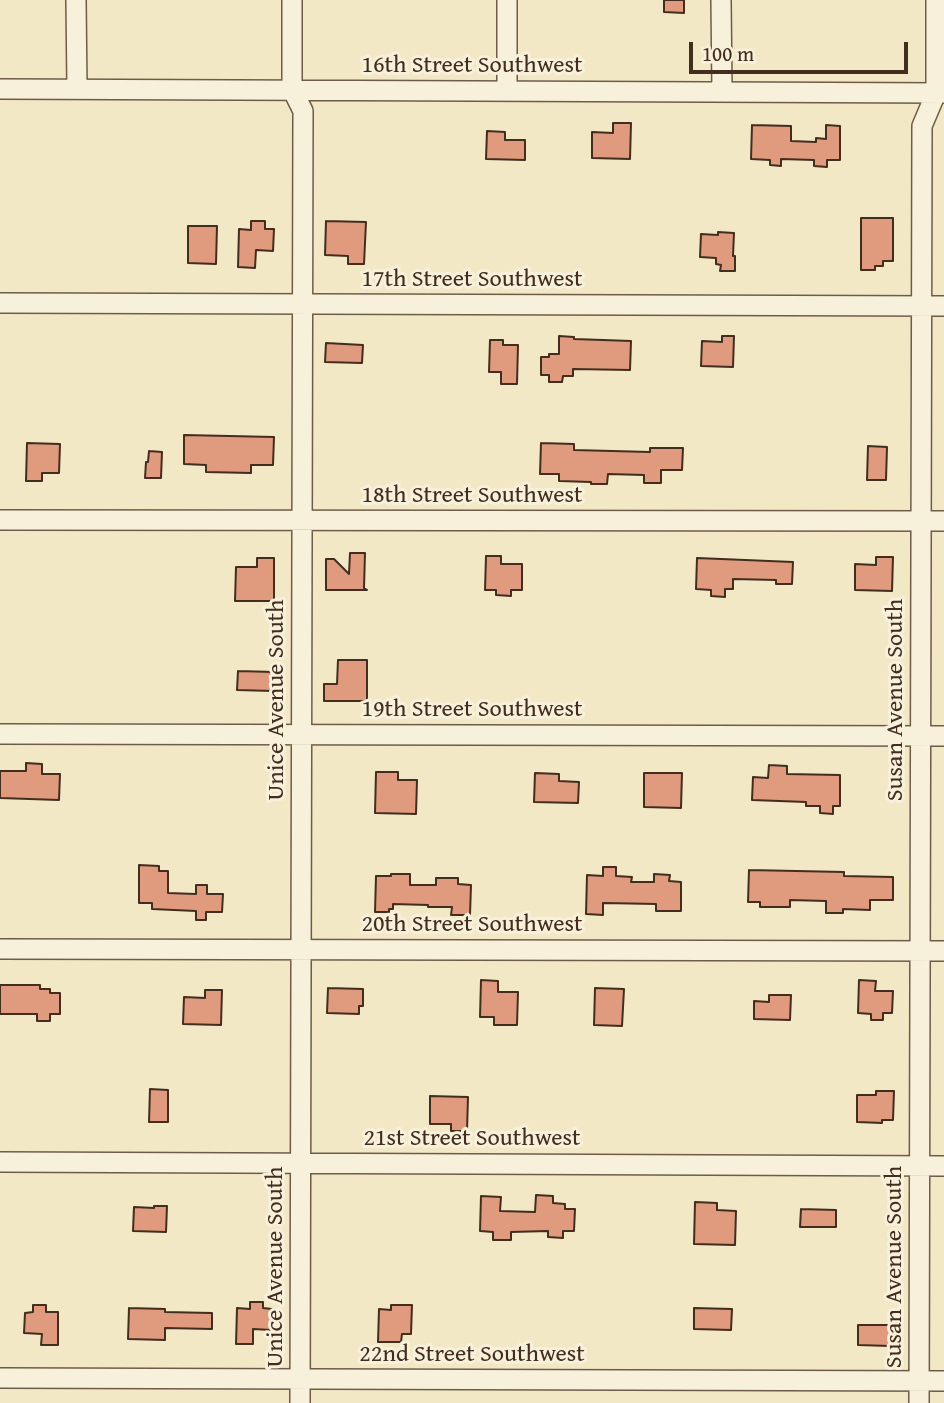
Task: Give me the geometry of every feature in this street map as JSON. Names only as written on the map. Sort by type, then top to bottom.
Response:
[{"type":"street","points":[[76,0],[77,89]]},
{"type":"street","name":"Unice Avenue South","points":[[292,0],[292,89],[303,111],[300,1403]]},
{"type":"street","points":[[507,0],[507,90]]},
{"type":"street","points":[[721,0],[722,91]]},
{"type":"street","name":"Susan Avenue South","points":[[919,1403],[922,126],[940,93],[936,0]]},
{"type":"street","name":"16th Street Southwest","points":[[0,89],[940,93]]},
{"type":"street","name":"17th Street Southwest","points":[[0,303],[944,306]]},
{"type":"street","name":"18th Street Southwest","points":[[0,520],[944,521]]},
{"type":"street","name":"19th Street Southwest","points":[[0,734],[944,737]]},
{"type":"street","name":"20th Street Southwest","points":[[0,949],[944,951]]},
{"type":"street","name":"21st Street Southwest","points":[[0,1162],[944,1166]]},
{"type":"street","name":"22nd Street Southwest","points":[[0,1378],[944,1381]]},
{"type":"building","points":[[664,0],[684,0],[684,13],[664,12]]},
{"type":"building","points":[[613,123],[631,123],[630,159],[592,158],[592,132],[613,133]]},
{"type":"building","points":[[752,125],[791,126],[791,141],[816,142],[816,138],[826,139],[826,125],[840,126],[840,160],[827,160],[827,167],[814,166],[814,160],[781,159],[781,166],[770,165],[770,160],[751,159]]},
{"type":"building","points":[[487,131],[505,132],[505,140],[525,140],[525,160],[486,159]]},
{"type":"building","points":[[861,218],[893,218],[893,261],[883,261],[883,266],[875,266],[875,270],[861,270]]},
{"type":"building","points":[[251,221],[265,221],[265,229],[274,229],[273,251],[256,250],[255,268],[238,267],[239,229],[251,230]]},
{"type":"building","points":[[326,221],[366,222],[364,264],[348,264],[348,256],[325,255]]},
{"type":"building","points":[[188,226],[217,226],[216,264],[188,263]]},
{"type":"building","points":[[718,232],[734,233],[735,271],[720,271],[721,265],[716,264],[716,258],[700,257],[701,234],[718,235]]},
{"type":"building","points":[[559,336],[631,341],[630,370],[573,369],[573,376],[563,376],[562,382],[549,382],[549,375],[541,375],[541,357],[559,354]]},
{"type":"building","points":[[722,336],[734,336],[733,367],[701,366],[702,341],[722,342]]},
{"type":"building","points":[[490,340],[503,340],[503,345],[518,345],[517,384],[501,384],[501,372],[489,372]]},
{"type":"building","points":[[326,343],[363,345],[362,363],[325,362]]},
{"type":"building","points":[[184,435],[274,437],[273,465],[251,465],[251,473],[206,472],[206,465],[184,464]]},
{"type":"building","points":[[27,443],[60,444],[59,473],[42,473],[42,481],[26,481]]},
{"type":"building","points":[[541,443],[574,444],[574,450],[650,452],[650,448],[683,448],[682,470],[661,470],[661,483],[644,483],[644,475],[608,474],[607,484],[559,481],[559,474],[540,474]]},
{"type":"building","points":[[868,446],[887,447],[886,480],[867,480]]},
{"type":"building","points":[[149,451],[162,452],[161,478],[145,478]]},
{"type":"building","points":[[350,553],[365,553],[364,588],[367,590],[326,590],[326,559],[334,559],[349,574]]},
{"type":"building","points":[[486,556],[501,556],[501,564],[522,564],[522,590],[511,590],[511,596],[496,595],[496,590],[485,590]]},
{"type":"building","points":[[876,557],[893,557],[892,591],[855,590],[855,564],[876,565]]},
{"type":"building","points":[[257,558],[274,558],[274,601],[235,601],[236,567],[257,567]]},
{"type":"building","points":[[697,558],[793,562],[792,584],[776,584],[776,580],[733,579],[733,589],[725,589],[725,597],[711,596],[711,590],[696,589]]},
{"type":"building","points":[[338,660],[367,660],[367,701],[324,701],[324,684],[337,684]]},
{"type":"building","points":[[238,671],[274,672],[273,691],[237,690]]},
{"type":"building","points":[[26,763],[42,764],[42,774],[60,774],[59,800],[0,798],[0,771],[26,771]]},
{"type":"building","points":[[769,765],[787,766],[787,774],[840,775],[840,806],[833,806],[833,814],[820,813],[820,806],[806,806],[806,802],[752,800],[753,777],[768,778]]},
{"type":"building","points":[[376,772],[398,772],[398,780],[417,780],[416,814],[375,813]]},
{"type":"building","points":[[535,773],[559,774],[559,781],[579,782],[578,803],[534,802]]},
{"type":"building","points":[[644,773],[682,773],[681,808],[644,807]]},
{"type":"building","points":[[139,865],[159,866],[159,871],[168,871],[168,893],[196,894],[196,885],[207,885],[207,894],[223,894],[222,912],[206,912],[206,920],[196,920],[196,911],[152,909],[152,903],[139,903]]},
{"type":"building","points":[[603,867],[616,867],[616,876],[632,877],[631,882],[654,882],[654,874],[670,875],[669,881],[681,882],[681,911],[656,911],[656,904],[603,903],[603,915],[586,914],[587,875],[603,876]]},
{"type":"building","points":[[749,870],[844,872],[844,876],[893,877],[893,900],[870,900],[870,910],[843,909],[843,913],[826,913],[826,901],[790,900],[790,907],[760,907],[760,902],[748,902]]},
{"type":"building","points":[[410,874],[410,885],[436,885],[436,878],[458,878],[458,884],[471,885],[470,915],[451,915],[452,907],[428,905],[393,904],[393,909],[389,909],[389,912],[375,912],[376,876]]},
{"type":"building","points":[[481,980],[498,981],[498,992],[518,992],[517,1025],[494,1025],[494,1017],[480,1017]]},
{"type":"building","points":[[859,980],[876,981],[875,991],[893,991],[892,1013],[883,1013],[883,1020],[871,1020],[871,1014],[858,1013]]},
{"type":"building","points":[[0,985],[40,985],[40,989],[50,989],[50,993],[60,993],[60,1014],[50,1014],[50,1021],[37,1021],[37,1014],[0,1014]]},
{"type":"building","points":[[328,988],[363,989],[363,1006],[359,1006],[359,1014],[327,1013]]},
{"type":"building","points":[[595,988],[624,989],[622,1026],[594,1025]]},
{"type":"building","points":[[205,990],[222,990],[221,1025],[183,1024],[184,997],[205,998]]},
{"type":"building","points":[[769,995],[791,995],[790,1020],[754,1019],[754,1001],[769,1002]]},
{"type":"building","points":[[150,1089],[168,1090],[168,1122],[149,1122]]},
{"type":"building","points":[[876,1091],[894,1091],[893,1120],[882,1120],[882,1123],[857,1122],[857,1095],[876,1095]]},
{"type":"building","points":[[430,1096],[468,1097],[467,1131],[451,1131],[451,1124],[430,1124]]},
{"type":"building","points":[[536,1195],[553,1196],[553,1203],[565,1204],[565,1209],[575,1209],[574,1231],[563,1231],[563,1238],[548,1237],[548,1231],[511,1232],[511,1240],[493,1240],[493,1232],[480,1231],[481,1196],[501,1197],[500,1211],[535,1212]]},
{"type":"building","points":[[695,1202],[717,1203],[717,1210],[736,1211],[735,1245],[694,1244]]},
{"type":"building","points":[[167,1206],[166,1232],[133,1231],[134,1207]]},
{"type":"building","points":[[801,1209],[836,1210],[836,1227],[800,1227]]},
{"type":"building","points":[[250,1302],[263,1302],[263,1308],[272,1309],[271,1330],[253,1329],[253,1344],[236,1344],[237,1308],[250,1309]]},
{"type":"building","points":[[33,1305],[46,1305],[46,1312],[58,1312],[58,1345],[41,1345],[42,1334],[24,1333],[25,1313],[33,1312]]},
{"type":"building","points":[[391,1305],[412,1305],[411,1334],[402,1334],[401,1342],[378,1342],[379,1309],[391,1310]]},
{"type":"building","points":[[129,1308],[212,1313],[212,1329],[165,1328],[165,1340],[128,1339]]},
{"type":"building","points":[[694,1308],[732,1309],[731,1330],[694,1329]]},
{"type":"building","points":[[858,1325],[890,1325],[890,1346],[858,1345]]}]
